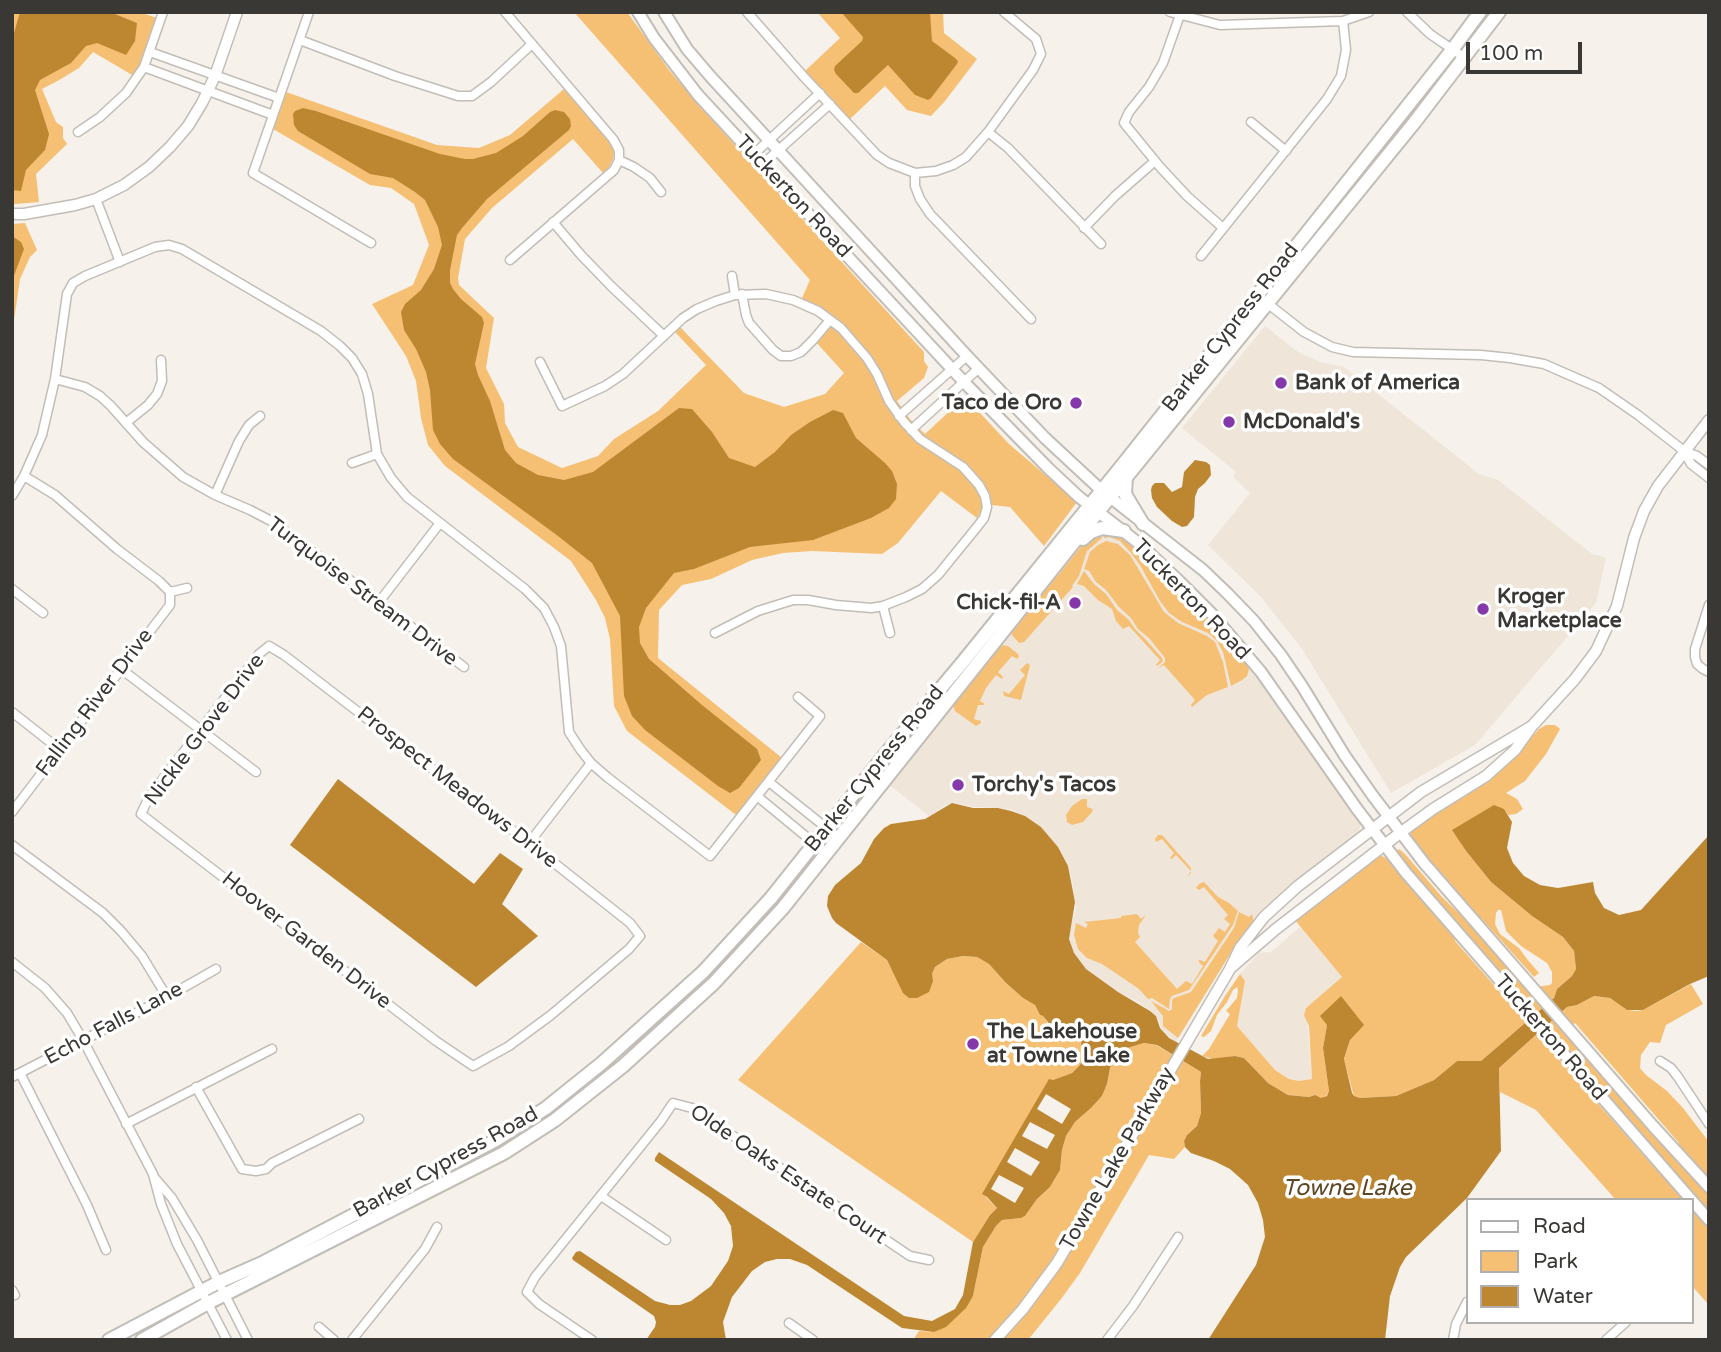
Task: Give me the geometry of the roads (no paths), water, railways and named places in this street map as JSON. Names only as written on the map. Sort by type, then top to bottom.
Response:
[{"type":"main road","name":"Tuckerton Road","points":[[638,12],[654,38],[698,95],[952,370],[1031,452],[1179,581],[1238,645],[1384,845],[1690,1198]]},
{"type":"main road","name":"Tuckerton Road","points":[[664,12],[687,49],[709,76],[1045,438],[1105,494],[1203,570],[1254,621],[1281,655],[1345,756],[1400,833],[1448,892],[1709,1187]]},
{"type":"main road","name":"Barker Cypress Road","points":[[142,1340],[208,1303],[222,1288],[262,1263],[496,1140],[546,1108],[602,1063],[703,972],[771,898],[884,756],[1094,508],[1286,257],[1480,12]]},
{"type":"main road","name":"Barker Cypress Road","points":[[1105,494],[1126,477],[1399,141],[1499,12]]},
{"type":"main road","points":[[1387,132],[1399,141]]},
{"type":"main road","points":[[1315,222],[1326,231]]},
{"type":"main road","points":[[1267,303],[1268,292],[1286,257]]},
{"type":"main road","points":[[1126,477],[1125,494],[1143,524]]},
{"type":"main road","name":"Barker Cypress Road","points":[[108,1340],[201,1291],[222,1288],[426,1194],[504,1153],[555,1120],[611,1076],[714,983],[783,908],[1064,555],[1094,508]]},
{"type":"main road","points":[[1064,555],[1095,530],[1111,528],[1124,531]]},
{"type":"main road","points":[[943,706],[939,701],[962,672],[975,647]]},
{"type":"main road","points":[[602,1063],[611,1076]]},
{"type":"main road","points":[[419,1180],[426,1194]]},
{"type":"main road","name":"Tuckerton Road","points":[[1693,1202],[1709,1220]]},
{"type":"street","points":[[78,132],[100,117],[126,93],[144,67],[163,12]]},
{"type":"street","points":[[12,214],[75,205],[96,199],[124,185],[149,167],[188,126],[208,92],[237,12]]},
{"type":"street","points":[[309,12],[253,173],[372,243]]},
{"type":"street","points":[[505,12],[614,139],[619,150],[619,160],[614,170],[510,260]]},
{"type":"street","points":[[747,12],[877,155],[888,163],[915,173],[936,171],[966,157],[988,132],[1033,70],[1041,54],[1036,39],[1003,12]]},
{"type":"street","points":[[1171,12],[1220,25],[1343,21],[1369,12]]},
{"type":"street","points":[[1407,12],[1430,34],[1465,58]]},
{"type":"street","points":[[1180,15],[1163,63],[1124,123],[1187,196],[1223,229]]},
{"type":"street","points":[[1201,256],[1327,99],[1341,76],[1346,50],[1343,21]]},
{"type":"street","points":[[300,40],[395,76],[458,96],[472,96],[532,44]]},
{"type":"street","points":[[150,52],[279,98]]},
{"type":"street","points":[[168,76],[169,65],[174,60]]},
{"type":"street","points":[[182,82],[189,66]]},
{"type":"street","points":[[144,67],[273,115]]},
{"type":"street","points":[[230,99],[236,83]]},
{"type":"street","points":[[245,105],[250,88]]},
{"type":"street","points":[[754,154],[820,93]]},
{"type":"street","points":[[763,164],[830,104]]},
{"type":"street","points":[[798,113],[805,116],[808,124]]},
{"type":"street","points":[[1251,122],[1286,151]]},
{"type":"street","points":[[786,124],[796,134]]},
{"type":"street","points":[[988,132],[1008,148],[1101,244]]},
{"type":"street","points":[[619,160],[650,178],[661,192]]},
{"type":"street","points":[[1084,228],[1155,161]]},
{"type":"street","points":[[915,173],[915,186],[930,214],[1031,319]]},
{"type":"street","points":[[96,199],[120,262]]},
{"type":"street","points":[[553,222],[611,286],[664,336]]},
{"type":"street","points":[[12,496],[42,435],[55,379],[67,294],[73,283],[155,247],[169,245],[182,249],[321,331],[352,358],[362,374],[368,394],[377,454],[391,478],[407,497],[525,589],[544,608],[561,646],[569,732],[591,763],[710,856],[820,716],[798,697]]},
{"type":"street","points":[[732,276],[753,329],[777,354],[786,357],[806,348],[830,320]]},
{"type":"street","points":[[540,362],[562,406],[624,374],[683,318],[698,309],[739,295],[766,294],[793,300],[818,311],[841,328],[867,358],[889,401],[905,423],[920,439],[963,467],[985,496],[987,507],[984,518],[938,575],[922,589],[883,606],[871,608],[793,600],[758,611],[715,633]]},
{"type":"street","points":[[1267,303],[1304,332],[1332,347],[1353,352],[1481,355],[1544,364],[1599,388],[1684,451],[1709,465]]},
{"type":"street","points":[[905,423],[920,398],[967,356]]},
{"type":"street","points":[[127,422],[157,394],[162,381],[161,360]]},
{"type":"street","points":[[905,423],[931,411],[979,368]]},
{"type":"street","name":"Turquoise Stream Drive","points":[[55,379],[85,387],[111,405],[143,442],[183,477],[275,523],[464,667]]},
{"type":"street","points":[[936,384],[947,397]]},
{"type":"street","points":[[920,398],[931,411]]},
{"type":"street","points":[[215,495],[239,441],[249,425],[260,416]]},
{"type":"street","name":"Towne Lake Parkway","points":[[1230,969],[1276,929],[1384,845],[1433,809],[1486,776],[1515,750],[1596,651],[1617,606],[1634,538],[1644,511],[1658,486],[1709,420]]},
{"type":"street","points":[[1684,451],[1691,464],[1709,478]]},
{"type":"street","points":[[352,463],[377,454]]},
{"type":"street","points":[[24,476],[55,495],[170,592],[187,588]]},
{"type":"street","points":[[379,602],[440,523]]},
{"type":"street","points":[[12,589],[43,612]]},
{"type":"street","name":"Falling River Drive","points":[[12,812],[170,605],[170,592]]},
{"type":"street","points":[[1709,605],[1705,633],[1695,657],[1698,664],[1709,672]]},
{"type":"street","points":[[883,606],[890,633]]},
{"type":"street","name":"Nickle Grove Drive","points":[[142,814],[149,797],[259,654],[269,646]]},
{"type":"street","name":"Prospect Meadows Drive","points":[[269,646],[295,663],[631,923],[640,936]]},
{"type":"street","points":[[121,670],[256,772]]},
{"type":"street","points":[[12,712],[59,749]]},
{"type":"street","name":"Towne Lake Parkway","points":[[995,1340],[1057,1264],[1240,948],[1264,917],[1298,886],[1421,792],[1532,726]]},
{"type":"street","points":[[528,843],[591,763]]},
{"type":"street","points":[[769,782],[839,838]]},
{"type":"street","points":[[757,796],[826,853]]},
{"type":"street","name":"Hoover Garden Drive","points":[[142,814],[436,1041],[473,1066],[509,1046],[551,1015],[640,936]]},
{"type":"street","points":[[12,845],[103,913],[121,930],[142,956],[167,997]]},
{"type":"street","points":[[1264,917],[1276,929]]},
{"type":"street","points":[[12,962],[45,988],[67,1013],[153,1174],[172,1198],[197,1240],[248,1340]]},
{"type":"street","name":"Echo Falls Lane","points":[[16,1075],[167,997],[215,969]]},
{"type":"street","points":[[127,1124],[272,1049]]},
{"type":"street","points":[[1660,1062],[1671,1068],[1709,1124]]},
{"type":"street","points":[[16,1075],[87,1205],[106,1250]]},
{"type":"street","points":[[196,1087],[242,1169],[266,1169],[272,1163],[359,1119]]},
{"type":"street","name":"Olde Oaks Estate Court","points":[[592,1340],[539,1304],[527,1292],[535,1277],[673,1103],[692,1108],[901,1250],[911,1256],[929,1260]]},
{"type":"street","points":[[153,1174],[161,1204],[177,1244],[227,1340]]},
{"type":"street","points":[[601,1196],[666,1240]]},
{"type":"street","points":[[352,1340],[425,1249],[437,1227]]},
{"type":"street","points":[[1107,1340],[1133,1306],[1178,1237]]},
{"type":"street","points":[[1453,1340],[1466,1304]]},
{"type":"street","points":[[789,1323],[813,1340]]},
{"type":"street","points":[[1606,1340],[1624,1324]]},
{"type":"street","points":[[319,1327],[334,1340]]},
{"type":"water","points":[[20,12],[110,12],[137,23],[135,41],[126,55],[97,43],[86,46],[71,63],[40,80],[35,90],[49,134],[45,150],[26,170],[21,191],[12,190],[12,40]]},
{"type":"water","points":[[841,12],[930,12],[932,41],[955,58],[957,64],[928,100],[915,95],[888,65],[858,93],[854,93],[834,70],[863,37]]},
{"type":"water","points":[[303,108],[440,154],[465,159],[496,153],[523,136],[555,110],[564,112],[570,119],[569,130],[487,199],[462,228],[457,235],[450,270],[453,289],[482,317],[484,323],[475,364],[505,450],[516,463],[538,475],[564,480],[593,472],[679,408],[692,409],[712,432],[729,458],[755,467],[791,435],[833,410],[843,413],[856,438],[892,471],[897,484],[896,499],[889,508],[871,518],[813,540],[750,547],[694,569],[674,573],[646,608],[639,627],[640,643],[649,659],[757,749],[761,760],[739,788],[730,793],[718,786],[645,730],[632,716],[624,696],[620,616],[592,563],[453,459],[440,444],[433,430],[426,372],[404,330],[401,312],[405,304],[421,290],[434,269],[442,245],[438,227],[425,200],[415,192],[393,178],[370,174],[298,131],[294,125],[293,114]]},
{"type":"water","points":[[12,236],[21,242],[24,249],[12,281]]},
{"type":"water","points":[[1195,460],[1210,465],[1211,475],[1198,489],[1194,517],[1187,526],[1182,527],[1157,507],[1151,490],[1155,483],[1164,483],[1172,492],[1182,487],[1184,472]]},
{"type":"water","points":[[338,779],[474,884],[500,853],[523,869],[502,904],[538,936],[476,987],[290,845]]},
{"type":"water","name":"Towne Lake","points":[[952,803],[973,808],[1011,811],[1025,816],[1041,827],[1058,847],[1068,866],[1075,902],[1069,939],[1074,953],[1086,969],[1150,1011],[1169,1038],[1208,1059],[1235,1056],[1244,1058],[1268,1083],[1288,1095],[1315,1095],[1321,1098],[1327,1096],[1329,1091],[1323,1048],[1327,1025],[1320,1016],[1341,996],[1364,1025],[1350,1040],[1344,1059],[1352,1093],[1360,1098],[1396,1096],[1434,1080],[1457,1061],[1481,1061],[1554,998],[1557,989],[1572,976],[1576,969],[1574,951],[1563,937],[1532,916],[1491,882],[1452,830],[1494,805],[1504,809],[1512,822],[1507,848],[1513,863],[1524,876],[1540,885],[1558,888],[1593,882],[1595,893],[1604,908],[1619,915],[1641,910],[1709,835],[1709,976],[1643,1010],[1627,1010],[1610,998],[1594,996],[1567,1007],[1499,1068],[1501,1151],[1467,1198],[1406,1257],[1390,1296],[1385,1340],[1208,1340],[1256,1265],[1265,1237],[1263,1220],[1258,1203],[1248,1185],[1230,1169],[1191,1153],[1185,1147],[1184,1141],[1197,1126],[1201,1113],[1201,1072],[1157,1045],[1144,1043],[1124,1049],[1116,1056],[1102,1096],[1075,1122],[1066,1136],[1060,1170],[1050,1187],[1025,1216],[1002,1220],[996,1226],[983,1247],[973,1296],[966,1308],[946,1327],[934,1332],[902,1328],[807,1265],[790,1259],[777,1259],[765,1262],[752,1271],[732,1297],[723,1322],[726,1340],[646,1340],[655,1327],[654,1316],[573,1260],[576,1252],[580,1251],[655,1301],[680,1305],[691,1301],[711,1286],[728,1261],[733,1246],[731,1226],[724,1213],[711,1199],[655,1161],[659,1152],[904,1316],[932,1321],[955,1309],[963,1295],[973,1242],[997,1208],[982,1194],[1049,1079],[1072,1073],[1080,1065],[1081,1039],[1075,1032],[1052,1027],[1040,1015],[1035,1005],[1006,983],[989,964],[977,957],[947,959],[935,967],[929,992],[917,998],[909,998],[903,993],[887,960],[832,918],[827,906],[828,896],[835,885],[861,863],[874,839],[884,828],[891,824],[925,819]]},
{"type":"place","name":"Bank of America","points":[[1281,383]]},
{"type":"place","name":"Taco de Oro","points":[[1076,403]]},
{"type":"place","name":"McDonald's","points":[[1229,422]]},
{"type":"place","name":"Chick-fil-A","points":[[1075,603]]},
{"type":"place","name":"Kroger Marketplace","points":[[1483,609]]},
{"type":"place","name":"Torchy's Tacos","points":[[958,785]]},
{"type":"place","name":"The Lakehouse at Towne Lake","points":[[973,1044]]}]
